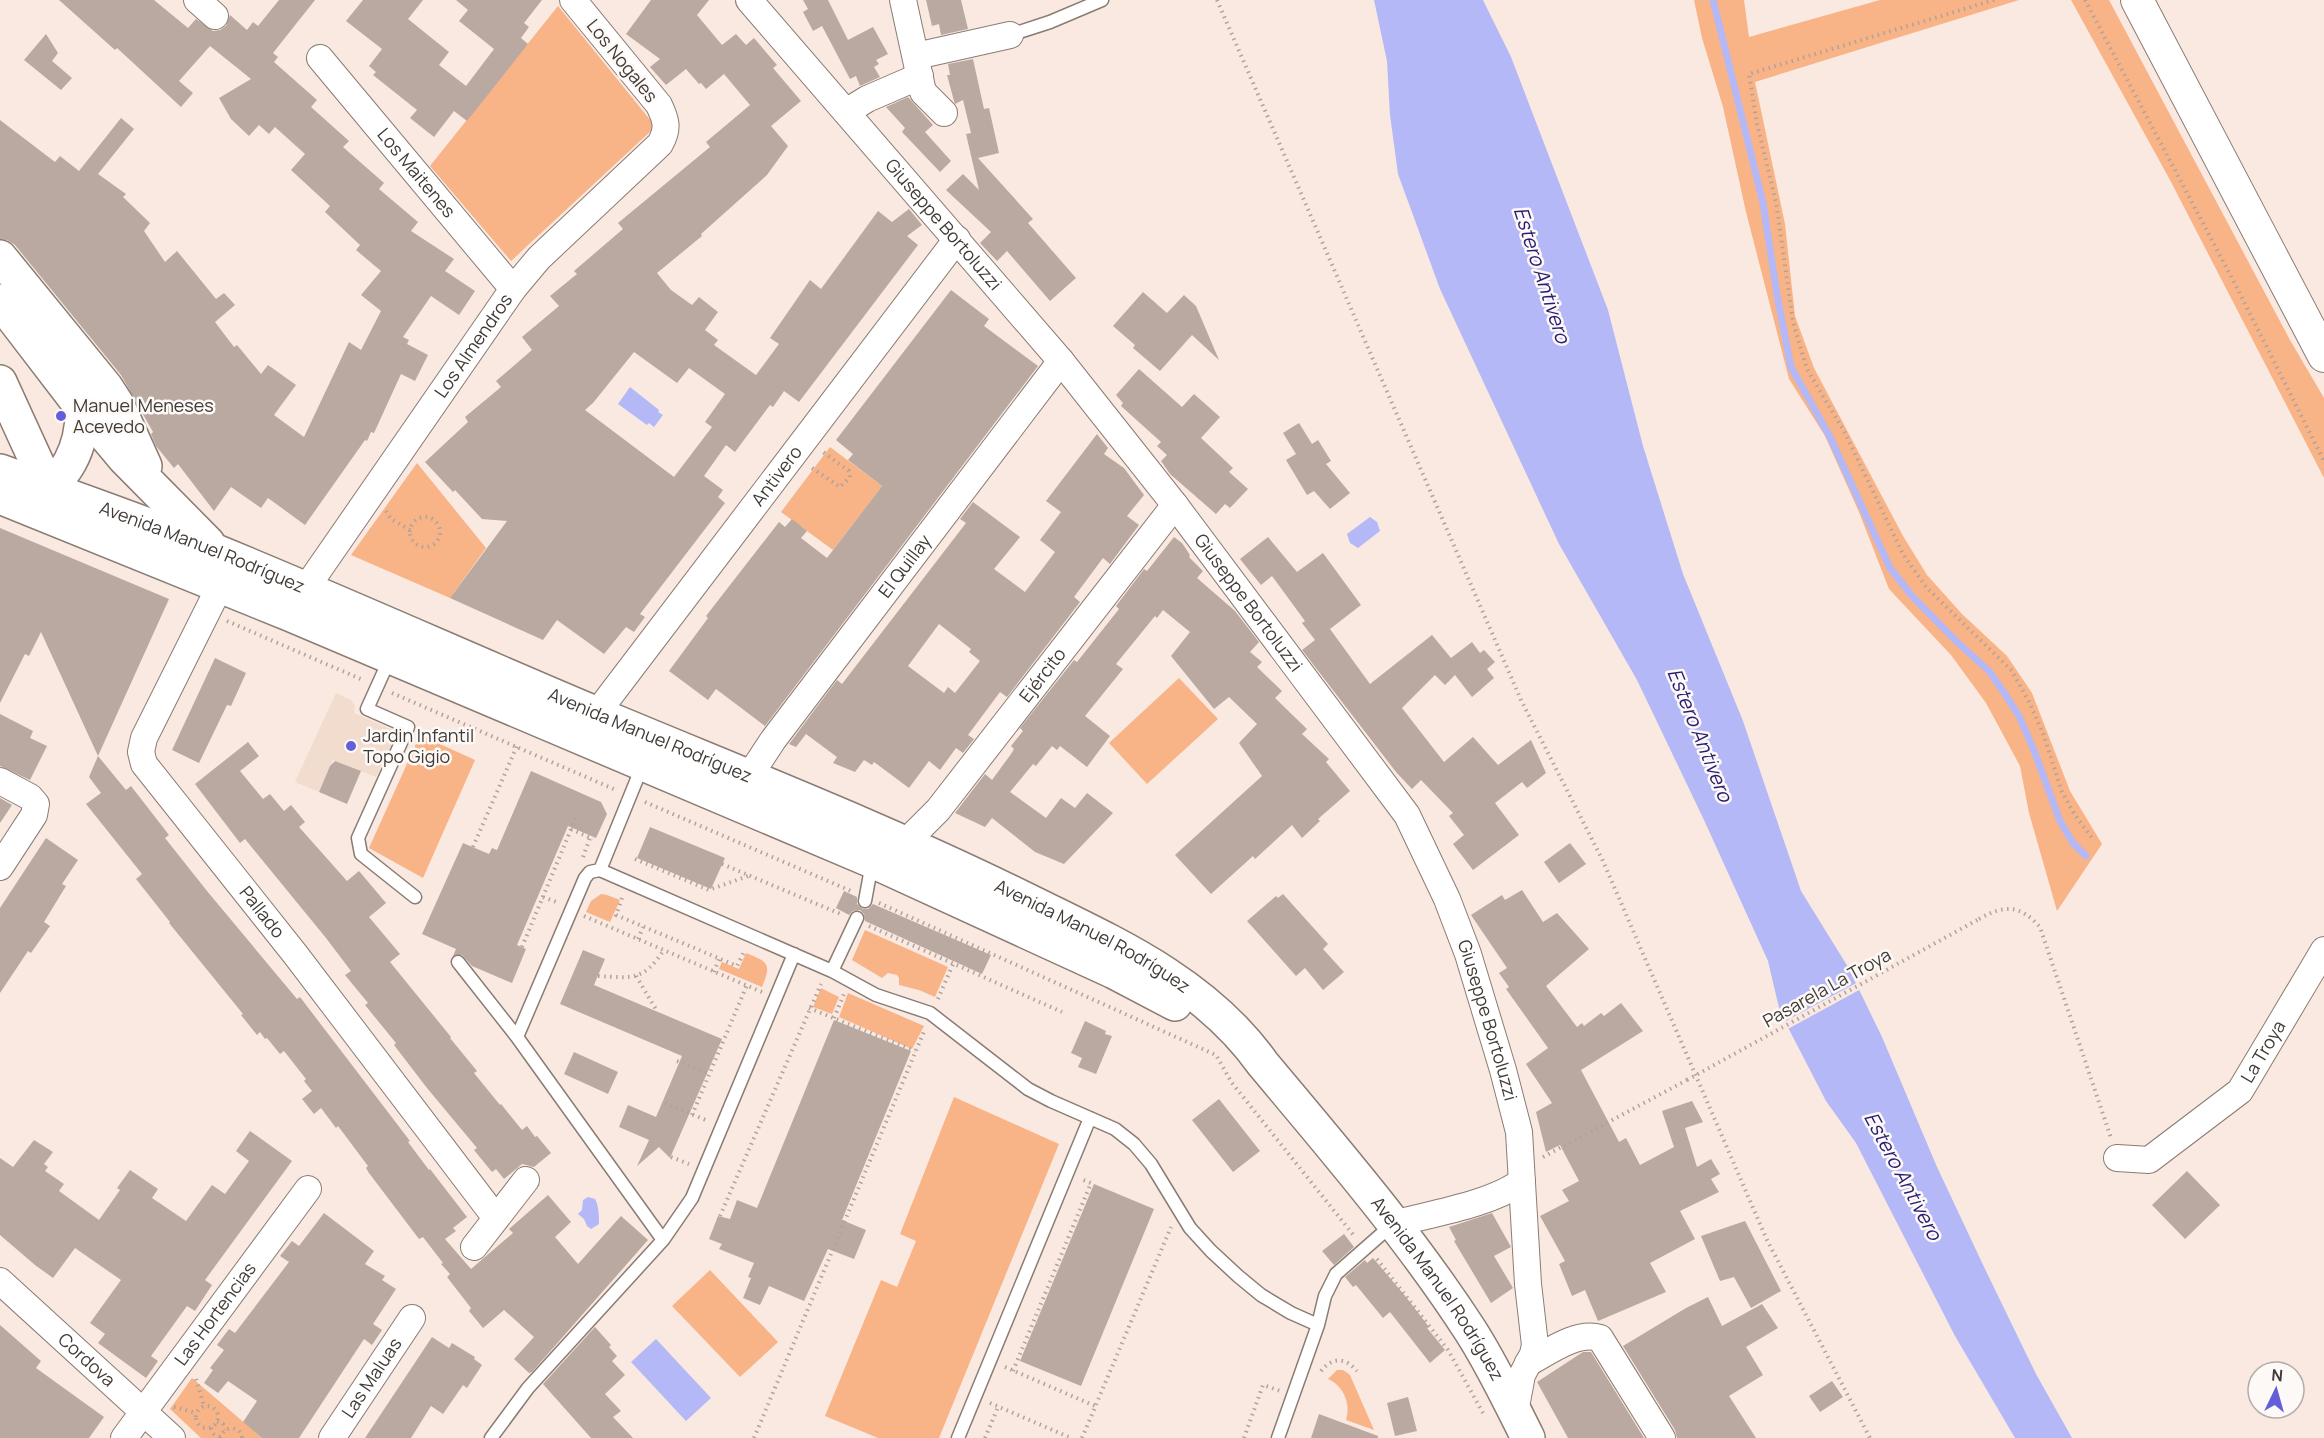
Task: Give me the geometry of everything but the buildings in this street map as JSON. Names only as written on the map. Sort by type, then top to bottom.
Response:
[{"type":"main road","points":[[0,257],[106,387],[117,404],[157,493]]},
{"type":"main road","points":[[0,302],[124,458],[215,551]]},
{"type":"main road","points":[[0,382],[47,488],[66,524]]},
{"type":"main road","points":[[6,499],[35,494],[47,488],[63,472],[74,454],[80,436],[82,408]]},
{"type":"main road","name":"Avenida Manuel Rodríguez","points":[[0,471],[215,551],[390,657],[487,682]]},
{"type":"main road","name":"Avenida Manuel Rodríguez","points":[[6,499],[220,586],[297,601],[588,725],[762,791],[882,845],[1092,932],[1170,976],[1196,993],[1245,1039],[1393,1224],[1470,1330],[1492,1368],[1510,1423]]},
{"type":"street","name":"Los Nogales","points":[[573,0],[658,105],[667,125]]},
{"type":"street","name":"Giuseppe Bortoluzzi","points":[[749,0],[1061,361],[1174,505],[1407,815],[1426,851],[1468,954],[1503,1070],[1518,1132],[1531,1313]]},
{"type":"street","points":[[903,0],[923,92],[944,113]]},
{"type":"street","points":[[2137,0],[2324,357]]},
{"type":"street","points":[[846,112],[918,66],[1010,35]]},
{"type":"street","name":"Los Maitenes","points":[[320,58],[513,289]]},
{"type":"street","name":"Los Almendros","points":[[297,601],[513,289],[539,258],[660,144],[667,125]]},
{"type":"street","name":"Antivero","points":[[588,725],[957,239]]},
{"type":"street","name":"El Quillay","points":[[762,791],[773,740],[1061,361]]},
{"type":"street","name":"Ejército","points":[[882,845],[938,810],[1174,505]]},
{"type":"street","name":"Pallado","points":[[220,586],[144,738],[141,752],[144,764],[295,954],[496,1218]]},
{"type":"street","points":[[0,781],[30,797],[36,804],[34,815],[0,867]]},
{"type":"street","name":"La Troya","points":[[2118,1158],[2149,1160],[2240,1091],[2324,950]]},
{"type":"street","points":[[1393,1224],[1474,1203],[1514,1188],[1522,1175]]},
{"type":"street","points":[[474,1247],[526,1180]]},
{"type":"street","name":"Las Hortencias","points":[[124,1438],[153,1408],[308,1189]]},
{"type":"street","name":"Cordova","points":[[0,1281],[153,1408],[172,1438]]},
{"type":"street","points":[[1510,1423],[1522,1375],[1535,1345],[1531,1313]]},
{"type":"street","points":[[1492,1368],[1506,1361],[1519,1350],[1526,1338],[1531,1313]]},
{"type":"street","name":"Las Maluas","points":[[332,1438],[412,1318]]},
{"type":"street","points":[[1528,1363],[1577,1338],[1589,1335],[1600,1338],[1662,1438]]},
{"type":"lane","points":[[1010,35],[1050,22],[1102,0]]},
{"type":"lane","points":[[390,657],[367,709],[408,727],[358,838],[361,854],[415,897]]},
{"type":"lane","points":[[600,870],[650,750]]},
{"type":"lane","points":[[870,901],[882,845]]},
{"type":"lane","points":[[517,1037],[585,878],[590,872],[600,870],[832,971],[876,995],[930,1013],[1028,1089],[1114,1129],[1134,1144],[1151,1164],[1190,1228],[1238,1276],[1261,1295],[1292,1314],[1318,1325]]},
{"type":"lane","points":[[832,971],[857,919]]},
{"type":"lane","points":[[491,1438],[528,1388],[663,1240],[692,1198],[794,954]]},
{"type":"lane","points":[[458,962],[517,1037],[663,1240]]},
{"type":"lane","points":[[958,1438],[1090,1118]]},
{"type":"lane","points":[[1278,1438],[1318,1325],[1325,1296],[1336,1274],[1393,1224]]},
{"type":"path","points":[[1217,0],[1521,700],[1602,859],[1767,1240],[1870,1438]]},
{"type":"path","points":[[1994,0],[1749,74],[1757,124],[1776,201],[1793,322],[1808,369],[1845,433],[1903,554],[1926,587],[2012,670],[2043,733],[2062,792],[2092,838]]},
{"type":"path","points":[[2085,0],[2238,290],[2324,461]]},
{"type":"path","points":[[812,468],[840,487],[850,477],[849,471],[823,452]]},
{"type":"path","points":[[384,508],[391,519],[410,530],[412,540],[420,546],[434,544],[439,536],[439,526],[427,517],[417,519],[410,530]]},
{"type":"path","points":[[220,619],[373,685]]},
{"type":"path","points":[[384,689],[624,793]]},
{"type":"path","points":[[473,847],[514,754]]},
{"type":"path","points":[[635,798],[853,892]]},
{"type":"path","points":[[522,947],[577,815]]},
{"type":"path","points":[[635,858],[709,890],[750,876]]},
{"type":"path","points":[[722,864],[857,919],[1062,1012]]},
{"type":"path","points":[[664,883],[669,873]]},
{"type":"path","points":[[614,895],[623,899],[616,915],[719,959],[737,966],[744,950],[755,954]]},
{"type":"path","points":[[543,897],[562,905]]},
{"type":"path","points":[[870,901],[1216,1055],[1232,1083],[1356,1238]]},
{"type":"path","name":"Pasarela La Troya","points":[[1522,1175],[1687,1080],[1993,911],[2008,909],[2027,913],[2040,927],[2118,1158]]},
{"type":"path","points":[[582,911],[581,915],[747,986],[764,990],[759,1003]]},
{"type":"path","points":[[638,939],[643,927]]},
{"type":"path","points":[[598,976],[636,976],[645,973],[654,965],[664,950]]},
{"type":"path","points":[[714,972],[719,959]]},
{"type":"path","points":[[936,1001],[953,964]]},
{"type":"path","points":[[636,976],[657,1011]]},
{"type":"path","points":[[720,1216],[819,983],[828,987]]},
{"type":"path","points":[[692,1114],[747,986]]},
{"type":"path","points":[[834,1018],[844,994],[836,990]]},
{"type":"path","points":[[809,1008],[915,1052]]},
{"type":"path","points":[[754,1438],[925,1028],[931,1032]]},
{"type":"path","points":[[677,1061],[710,1074]]},
{"type":"path","points":[[665,1103],[708,1121],[713,1111]]},
{"type":"path","points":[[671,1157],[690,1164],[694,1154]]},
{"type":"path","points":[[1013,1371],[1091,1183],[1080,1178]]},
{"type":"path","points":[[1082,1438],[1172,1224],[1177,1230]]},
{"type":"path","points":[[1373,1254],[1448,1350],[1510,1423]]},
{"type":"path","points":[[1318,1375],[1335,1360],[1350,1363],[1358,1371]]},
{"type":"path","points":[[1002,1366],[1095,1406]]},
{"type":"path","points":[[195,1375],[204,1406]]},
{"type":"path","points":[[1244,1438],[1263,1385],[1280,1391],[1284,1382]]},
{"type":"path","points":[[987,1402],[1071,1438]]},
{"type":"path","points":[[204,1406],[213,1408],[218,1413],[217,1422],[211,1428],[204,1429],[195,1419],[196,1413],[204,1406]]},
{"type":"path","points":[[985,1438],[998,1407]]},
{"type":"path","points":[[153,1408],[196,1413]]},
{"type":"path","points":[[217,1422],[223,1424],[225,1430]]},
{"type":"path","points":[[211,1428],[213,1436],[220,1437],[225,1430],[233,1428],[238,1430],[242,1438]]},
{"type":"shaded area","points":[[1694,0],[1744,0],[1749,37],[1880,0],[2019,0],[1755,82],[1785,224],[1795,316],[1814,368],[1903,536],[1927,575],[1962,614],[2007,656],[2032,693],[2070,791],[2102,844],[2057,911],[2029,813],[2020,766],[1986,703],[1951,655],[1889,589],[1859,512],[1825,436],[1789,379],[1746,212],[1723,107],[1702,38]]},
{"type":"shaded area","points":[[2071,0],[2109,0],[2290,340],[2324,398],[2324,478],[2170,180]]},
{"type":"shaded area","points":[[558,6],[651,121],[653,129],[511,261],[430,166]]},
{"type":"shaded area","points":[[830,447],[882,486],[833,550],[781,512]]},
{"type":"shaded area","points":[[417,463],[486,548],[450,598],[351,555]]},
{"type":"shaded area","points":[[1179,678],[1218,719],[1147,784],[1109,743]]},
{"type":"shaded area","name":"Jardin Infantil Topo Gigio","points":[[336,693],[351,700],[355,706],[354,713],[397,732],[376,777],[333,760],[319,792],[295,782]]},
{"type":"shaded area","points":[[420,735],[475,760],[423,878],[369,848]]},
{"type":"shaded area","points":[[601,894],[620,900],[610,922],[586,912],[591,901]]},
{"type":"shaded area","points":[[865,930],[948,967],[935,997],[899,985],[897,975],[888,973],[882,978],[852,960]]},
{"type":"shaded area","points":[[746,953],[766,964],[767,973],[762,987],[719,969],[722,962],[739,969]]},
{"type":"shaded area","points":[[821,988],[839,997],[832,1014],[813,1007]]},
{"type":"shaded area","points":[[848,993],[924,1026],[912,1049],[839,1017]]},
{"type":"shaded area","points":[[954,1097],[1059,1144],[939,1438],[878,1438],[825,1416],[881,1280],[897,1287],[916,1241],[900,1234]]},
{"type":"shaded area","points":[[710,1270],[778,1342],[740,1377],[672,1306]]},
{"type":"shaded area","points":[[1337,1370],[1343,1370],[1350,1375],[1374,1430],[1346,1420],[1348,1408],[1345,1396],[1334,1382],[1328,1379]]},
{"type":"shaded area","points":[[192,1378],[262,1438],[201,1438],[170,1409]]},
{"type":"water","name":"Estero Antivero","points":[[1374,0],[1483,0],[1511,57],[1608,310],[1643,446],[1683,574],[1743,721],[1801,891],[1848,967],[1882,1037],[1937,1167],[1985,1269],[2036,1374],[2072,1438],[2015,1438],[1955,1336],[1856,1143],[1826,1101],[1780,1012],[1768,961],[1704,820],[1637,680],[1559,544],[1440,289],[1398,174],[1390,115],[1387,61]]},
{"type":"water","points":[[630,387],[663,415],[654,427],[649,423],[647,425],[618,404]]},
{"type":"water","points":[[1370,517],[1377,522],[1380,531],[1358,548],[1350,543],[1347,534]]},
{"type":"water","points":[[588,1197],[595,1199],[599,1211],[599,1224],[591,1229],[578,1214],[582,1210],[583,1200]]},
{"type":"water","points":[[656,1339],[711,1398],[686,1421],[631,1362]]},
{"type":"pier","points":[[1858,982],[1861,989],[1786,1030],[1782,1023]]},
{"type":"waterway","points":[[1713,0],[1763,203],[1791,367],[1830,437],[1890,568],[1912,596],[1989,671],[2005,694],[2019,716],[2033,748],[2060,821],[2073,843],[2086,856]]},
{"type":"place","name":"Manuel Meneses Acevedo","points":[[61,416]]},
{"type":"place","name":"Jardin Infantil Topo Gigio","points":[[351,746]]}]
